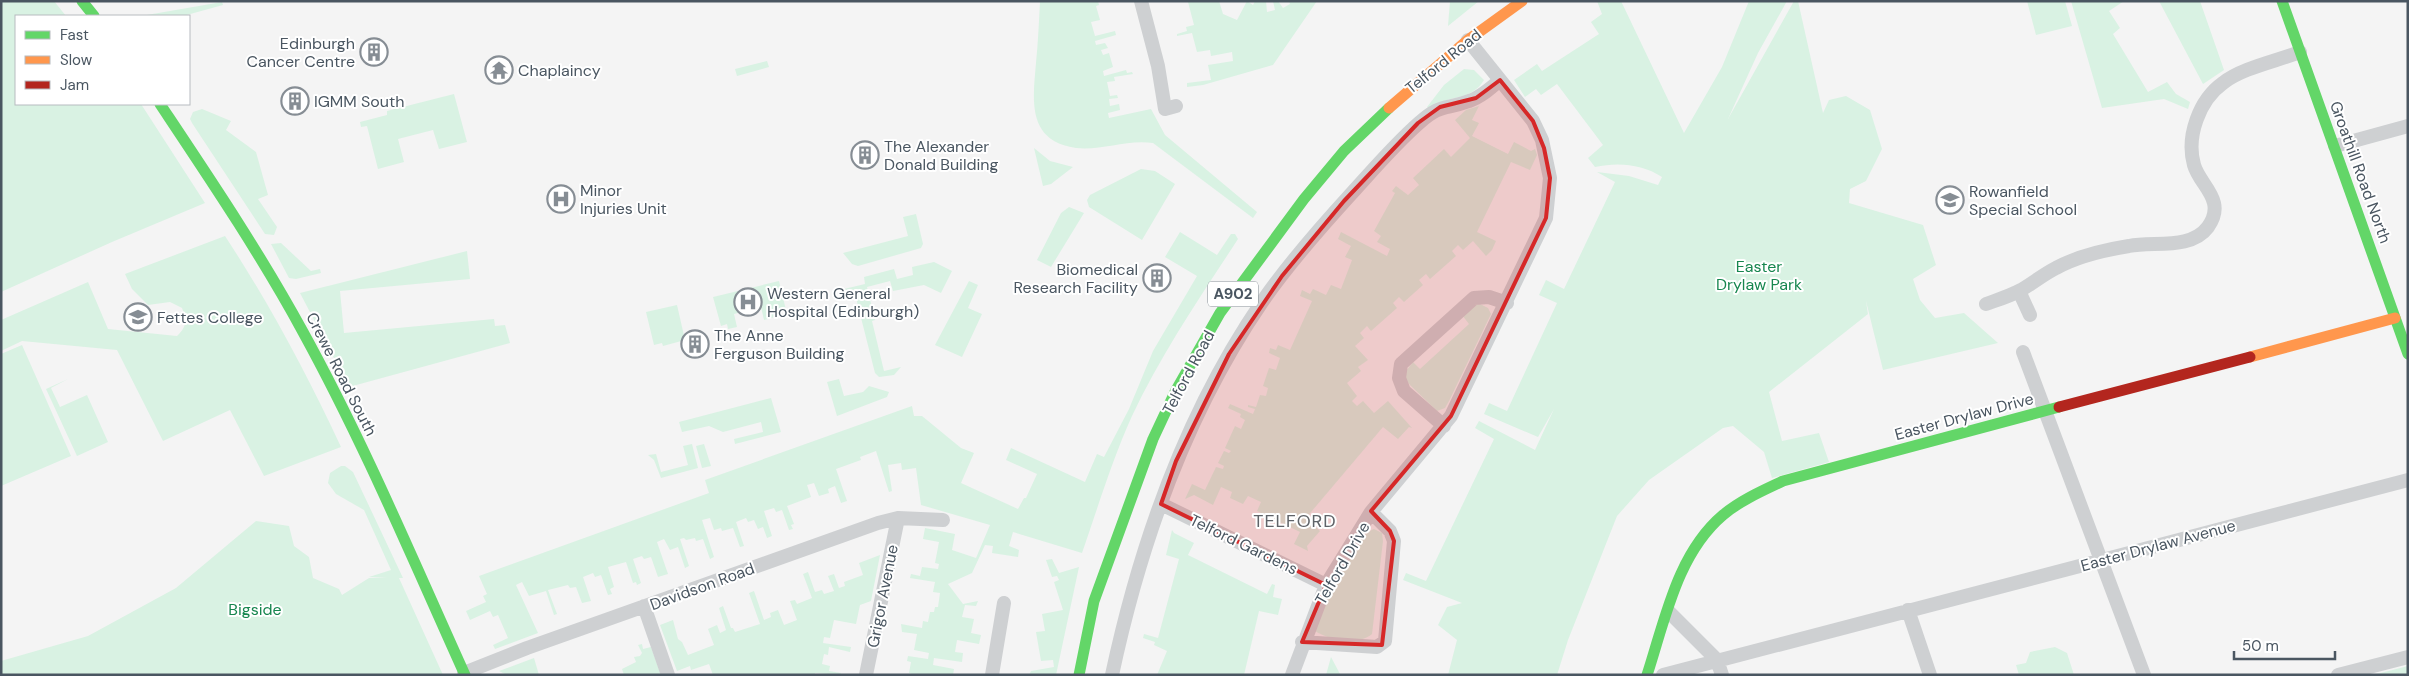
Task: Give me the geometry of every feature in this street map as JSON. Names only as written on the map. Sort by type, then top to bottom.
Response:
[{"type":"street","points":[[82,1],[93,15]]},
{"type":"street","points":[[1141,1],[1158,66],[1165,109],[1176,106]]},
{"type":"street","name":"Telford Road","points":[[1079,675],[1094,602],[1153,439],[1175,392],[1220,313],[1304,199],[1344,151],[1400,97],[1468,40],[1522,1]]},
{"type":"street","name":"Groathill Road North","points":[[2282,1],[2408,354]]},
{"type":"street","name":"Telford Drive","points":[[1292,675],[1302,642],[1326,585],[1371,512],[1444,426],[1458,404],[1507,304],[1546,218],[1550,178],[1547,157],[1537,129],[1468,40]]},
{"type":"street","points":[[1986,304],[2019,291],[2057,267],[2100,251],[2136,245],[2182,242],[2198,236],[2207,227],[2214,208],[2210,191],[2194,167],[2191,154],[2194,128],[2202,108],[2223,82],[2300,52]]},
{"type":"street","name":"Telford Road","points":[[1112,675],[1124,620],[1176,461],[1229,354],[1263,300],[1344,201],[1418,123],[1440,107],[1476,98],[1500,80]]},
{"type":"street","name":"Crewe Road South","points":[[161,105],[229,208],[303,332],[365,455],[464,674]]},
{"type":"street","points":[[2335,146],[2408,126]]},
{"type":"street","points":[[2019,291],[2030,315]]},
{"type":"street","points":[[1444,426],[1404,391],[1399,378],[1401,364],[1474,298],[1489,297],[1507,304]]},
{"type":"street","name":"Easter Drylaw Drive","points":[[1647,675],[1669,612],[1678,578],[1694,546],[1721,514],[1756,491],[1793,478],[2395,318]]},
{"type":"street","points":[[2024,352],[2144,675]]},
{"type":"street","name":"Easter Drylaw Avenue","points":[[1663,675],[2408,480]]},
{"type":"street","name":"Telford Gardens","points":[[1161,504],[1326,585]]},
{"type":"street","name":"Telford Drive","points":[[1302,642],[1377,647],[1385,641],[1394,541],[1390,531],[1371,512]]},
{"type":"street","name":"Davidson Road","points":[[464,674],[644,606],[898,518],[943,520]]},
{"type":"street","name":"Grigor Avenue","points":[[866,675],[898,518]]},
{"type":"street","points":[[992,675],[1004,603]]},
{"type":"street","points":[[644,606],[668,675]]},
{"type":"street","points":[[1908,610],[1930,675]]},
{"type":"street","points":[[1669,612],[1717,660],[1722,675]]},
{"type":"street","points":[[2338,675],[2408,656]]},
{"type":"highlighted area","points":[[1500,80],[1533,121],[1544,148],[1550,178],[1546,218],[1451,416],[1371,511],[1390,531],[1394,541],[1382,645],[1302,642],[1326,585],[1161,504],[1176,461],[1229,354],[1282,276],[1344,201],[1418,123],[1440,107],[1476,98]]},
{"type":"green space","points":[[1,1],[54,1],[65,15],[15,15],[15,105],[142,105],[205,203],[1,292]]},
{"type":"green space","points":[[1040,1],[1098,1],[1099,5],[1096,6],[1100,20],[1091,22],[1095,36],[1115,31],[1116,35],[1095,41],[1096,45],[1105,43],[1108,48],[1101,50],[1103,55],[1109,53],[1113,67],[1103,71],[1104,76],[1126,70],[1127,73],[1132,72],[1133,74],[1114,77],[1115,81],[1107,82],[1110,96],[1117,95],[1118,98],[1109,99],[1110,106],[1119,104],[1120,110],[1108,113],[1109,118],[1151,109],[1165,135],[1257,212],[1253,218],[1153,143],[1143,142],[1095,148],[1076,148],[1060,144],[1048,137],[1041,128],[1034,104]]},
{"type":"green space","points":[[1219,1],[1223,14],[1237,20],[1247,1],[1253,5],[1255,1],[1266,1],[1267,12],[1275,10],[1273,1],[1278,1],[1283,8],[1290,4],[1289,1],[1317,1],[1273,65],[1203,85],[1187,87],[1187,83],[1211,80],[1208,65],[1233,61],[1232,52],[1211,56],[1210,50],[1197,52],[1192,33],[1177,36],[1177,34],[1187,31],[1186,27],[1194,25],[1188,2]]},
{"type":"green space","points":[[1450,1],[1479,1],[1448,26]]},
{"type":"green space","name":"Easter Drylaw Park","points":[[1597,1],[1621,1],[1684,133],[1722,67],[1749,1],[1787,1],[1758,53],[1728,119],[1794,1],[1798,1],[1823,113],[1829,100],[1846,96],[1870,110],[1882,149],[1866,181],[1850,189],[1849,203],[1923,225],[1936,265],[1913,279],[1920,300],[1935,318],[1964,313],[1998,343],[1883,370],[1866,301],[1868,314],[1769,392],[1782,441],[1819,433],[1829,462],[1772,478],[1764,452],[1733,426],[1723,428],[1649,480],[1617,516],[1568,640],[1557,675],[1448,675],[1457,640],[1438,625],[1447,607],[1462,603],[1403,580],[1406,573],[1426,581],[1494,439],[1475,428],[1479,421],[1535,450],[1554,409],[1538,437],[1484,414],[1489,403],[1507,411],[1557,303],[1539,295],[1546,280],[1564,289],[1615,182],[1597,172],[1629,176],[1658,185],[1662,177],[1646,169],[1630,165],[1595,167],[1588,158],[1603,145],[1557,84],[1541,95],[1536,89],[1525,97],[1514,80],[1537,64],[1542,71],[1599,34],[1591,22],[1602,14]]},
{"type":"green space","points":[[2027,1],[2065,1],[2072,26],[2036,35]]},
{"type":"green space","points":[[2071,1],[2124,1],[2109,11],[2120,28],[2113,34],[2148,92],[2167,82],[2176,94],[2190,102],[2188,109],[2164,99],[2102,108]]},
{"type":"green space","points":[[2159,1],[2200,1],[2224,70],[2203,84]]},
{"type":"green space","points":[[222,2],[223,5],[187,15],[147,15]]},
{"type":"green space","points":[[767,61],[769,67],[737,76],[735,69]]},
{"type":"green space","points":[[1464,69],[1474,70],[1484,80],[1479,87],[1466,95],[1443,101],[1429,109],[1427,107],[1444,85]]},
{"type":"green space","points":[[454,94],[467,142],[439,149],[433,130],[398,139],[404,162],[378,169],[367,126],[361,127],[360,122],[387,115],[387,111]]},
{"type":"green space","points":[[1479,106],[1472,120],[1479,123],[1472,136],[1508,154],[1514,142],[1531,151],[1535,149],[1537,155],[1530,170],[1511,162],[1477,232],[1496,241],[1492,250],[1486,256],[1473,241],[1463,250],[1458,245],[1452,251],[1456,256],[1430,279],[1426,274],[1419,280],[1423,285],[1404,302],[1399,297],[1393,303],[1397,308],[1371,331],[1367,326],[1360,333],[1364,338],[1355,346],[1368,360],[1358,367],[1361,371],[1347,383],[1357,396],[1352,401],[1357,406],[1363,401],[1374,413],[1388,401],[1412,428],[1409,427],[1398,439],[1383,427],[1306,518],[1320,531],[1307,546],[1308,551],[1294,544],[1300,532],[1257,511],[1261,502],[1248,496],[1243,504],[1230,498],[1232,492],[1221,487],[1213,505],[1194,495],[1185,499],[1192,484],[1205,490],[1216,467],[1223,469],[1224,466],[1218,463],[1224,451],[1229,453],[1231,451],[1225,448],[1235,426],[1241,429],[1245,420],[1240,417],[1241,414],[1228,408],[1230,404],[1253,414],[1255,409],[1248,407],[1248,405],[1256,407],[1260,395],[1266,396],[1268,388],[1263,386],[1269,368],[1276,370],[1280,358],[1269,353],[1270,348],[1276,350],[1278,345],[1290,350],[1312,301],[1300,296],[1302,290],[1310,294],[1313,289],[1326,295],[1331,285],[1341,289],[1352,260],[1345,257],[1351,246],[1338,239],[1341,232],[1387,256],[1390,249],[1377,242],[1381,236],[1374,231],[1395,193],[1392,191],[1396,186],[1408,195],[1419,185],[1413,178],[1444,149],[1451,157],[1470,138],[1455,120],[1466,110]]},
{"type":"green space","points":[[202,109],[231,121],[226,130],[256,152],[268,195],[258,199],[277,227],[274,235],[265,234],[192,123],[190,119],[193,112]]},
{"type":"green space","points":[[1034,148],[1050,161],[1073,167],[1051,184],[1043,186]]},
{"type":"green space","points":[[1141,169],[1155,171],[1175,184],[1142,240],[1089,207],[1087,200],[1090,195]]},
{"type":"green space","points":[[1069,207],[1084,213],[1051,267],[1037,260],[1061,213]]},
{"type":"green space","points":[[916,214],[923,244],[921,248],[858,266],[852,264],[843,253],[908,236],[903,217]]},
{"type":"green space","points":[[1180,232],[1217,255],[1231,234],[1235,234],[1238,239],[1182,326],[1143,393],[1118,450],[1082,553],[1013,532],[1009,546],[1019,550],[1018,557],[992,553],[993,546],[985,545],[972,573],[948,584],[963,604],[978,601],[976,606],[965,605],[962,617],[974,619],[971,633],[981,635],[979,644],[957,640],[955,652],[963,653],[962,662],[934,658],[933,665],[954,669],[953,675],[915,675],[909,673],[911,662],[907,661],[908,656],[928,659],[929,653],[914,650],[917,634],[902,632],[901,624],[922,628],[923,621],[928,622],[930,612],[934,612],[935,607],[938,607],[940,593],[933,592],[935,582],[910,578],[911,574],[920,576],[922,567],[938,569],[939,564],[935,563],[939,542],[923,539],[925,528],[955,534],[952,550],[976,558],[990,525],[921,505],[916,468],[902,470],[901,463],[888,465],[892,491],[889,492],[876,451],[860,457],[861,460],[836,469],[847,501],[841,503],[835,486],[828,489],[829,493],[819,496],[814,483],[807,485],[811,497],[787,506],[794,524],[791,525],[793,529],[789,530],[782,510],[776,512],[774,508],[764,511],[772,536],[767,538],[763,527],[758,529],[754,520],[748,522],[746,518],[736,522],[744,546],[740,547],[733,528],[722,531],[721,528],[714,530],[710,518],[702,520],[714,557],[710,559],[703,539],[696,541],[695,538],[680,539],[689,566],[685,568],[678,547],[670,550],[664,539],[657,542],[668,574],[658,577],[651,557],[644,559],[642,556],[633,559],[641,583],[637,585],[636,582],[633,583],[626,562],[608,567],[614,587],[610,589],[612,594],[608,595],[601,575],[595,577],[593,573],[583,577],[591,601],[582,603],[576,587],[570,588],[568,585],[548,590],[557,614],[554,615],[546,591],[529,596],[522,582],[516,585],[538,633],[495,649],[493,645],[508,638],[498,615],[493,617],[490,611],[470,620],[466,611],[486,602],[483,596],[487,594],[479,576],[709,493],[705,480],[912,406],[914,416],[922,416],[961,448],[974,453],[961,483],[1018,509],[1024,498],[1026,498],[1037,474],[1006,460],[1011,448],[1085,482],[1097,454],[1104,457],[1129,409],[1153,351],[1197,276],[1165,257]]},
{"type":"green space","points":[[225,236],[287,339],[341,447],[264,476],[230,410],[163,441],[117,350],[22,341],[1,351],[1,320],[88,282],[108,329],[177,336],[183,330],[185,323],[182,308],[170,302],[148,305],[132,289],[125,274]]},
{"type":"green space","points":[[281,243],[311,271],[320,269],[321,273],[296,279],[289,278],[271,244]]},
{"type":"green space","points":[[467,251],[470,279],[340,291],[344,333],[494,319],[495,326],[505,325],[510,343],[349,387],[300,293]]},
{"type":"green space","points":[[934,262],[952,271],[941,293],[924,285],[893,291],[890,281],[867,287],[875,320],[872,321],[884,371],[901,367],[894,375],[879,377],[875,373],[856,298],[844,289],[865,284],[864,277],[894,269],[897,279],[913,275],[912,267]]},
{"type":"green space","points":[[779,281],[786,310],[775,313],[775,317],[764,320],[761,307],[734,314],[737,327],[728,329],[727,324],[721,326],[713,297]]},
{"type":"green space","points":[[969,281],[978,285],[968,308],[982,314],[962,357],[935,345]]},
{"type":"green space","points":[[1480,304],[1488,308],[1491,314],[1449,401],[1445,408],[1437,411],[1406,380],[1406,371],[1413,362],[1420,369],[1469,324],[1462,315],[1475,305]]},
{"type":"green space","points":[[677,305],[685,340],[663,346],[662,343],[654,345],[646,312]]},
{"type":"green space","points":[[22,345],[71,456],[1,486],[1,354]]},
{"type":"green space","points":[[68,379],[51,388],[60,407],[87,395],[108,442],[77,456],[46,389]]},
{"type":"green space","points":[[839,379],[844,396],[863,392],[869,386],[889,392],[887,397],[837,416],[827,382]]},
{"type":"green space","points":[[771,398],[781,432],[735,444],[734,439],[763,432],[761,422],[723,432],[709,426],[682,432],[679,422]]},
{"type":"green space","points":[[692,444],[698,468],[661,478],[654,460],[648,455],[656,454],[661,472],[688,465],[683,446]]},
{"type":"green space","points":[[704,444],[711,466],[702,468],[696,446]]},
{"type":"green space","name":"Bigside","points":[[341,466],[345,466],[353,472],[403,578],[399,578],[443,675],[1,675],[1,661],[88,636],[176,588],[256,521],[289,526],[294,546],[309,557],[313,578],[339,589],[342,595],[369,578],[387,578],[369,577],[391,570],[364,510],[336,494],[328,483],[330,473]]},
{"type":"green space","points":[[1374,529],[1382,533],[1383,541],[1372,634],[1366,638],[1352,641],[1335,639],[1315,631],[1348,559],[1357,545]]},
{"type":"green space","points":[[1172,530],[1174,533],[1194,543],[1188,555],[1267,594],[1272,584],[1275,585],[1273,597],[1282,599],[1278,615],[1259,611],[1244,675],[1157,675],[1167,651],[1154,645],[1155,642],[1143,638],[1144,634],[1158,638],[1179,559],[1166,555]]},
{"type":"green space","points":[[880,555],[871,601],[860,605],[856,624],[834,620],[830,638],[824,637],[823,643],[851,647],[850,652],[829,647],[828,655],[824,654],[822,664],[830,666],[829,671],[841,673],[840,675],[815,673],[815,675],[713,675],[709,664],[691,670],[690,666],[677,671],[660,625],[673,620],[678,639],[682,642],[688,655],[714,645],[708,629],[717,625],[720,633],[726,630],[719,608],[723,606],[731,628],[735,632],[760,624],[749,593],[754,591],[764,620],[771,617],[770,613],[778,610],[784,625],[797,620],[790,601],[795,600],[797,604],[812,598],[803,574],[808,572],[815,592],[822,590],[824,594],[834,591],[828,576],[834,574],[839,588],[845,586],[844,582],[863,575],[859,563]]},
{"type":"green space","points":[[1052,559],[1059,573],[1079,567],[1056,675],[1029,675],[1031,671],[1054,667],[1053,660],[1041,661],[1036,632],[1045,631],[1042,614],[1063,610],[1054,582],[1059,580],[1057,576],[1052,577],[1046,560]]},
{"type":"green space","points":[[642,644],[643,649],[651,647],[661,675],[624,675],[622,669],[636,662],[634,657],[640,656],[642,653],[638,645]]},
{"type":"green space","points":[[2055,647],[2067,653],[2074,675],[2019,675],[2016,665],[2026,663],[2030,652]]},
{"type":"green space","points":[[1331,657],[1340,674],[1359,675],[1326,675]]},
{"type":"green space","points":[[534,658],[539,675],[507,675],[499,671]]},
{"type":"green space","points":[[2408,666],[2408,675],[2373,675]]},
{"type":"traffic: fast","points":[[82,1],[93,15]]},
{"type":"traffic: fast","points":[[2282,1],[2408,354]]},
{"type":"traffic: fast","points":[[161,105],[252,245],[303,332],[347,416],[465,675]]},
{"type":"traffic: fast","points":[[1079,675],[1094,601],[1153,439],[1175,392],[1220,313],[1304,199],[1344,151],[1389,108]]},
{"type":"traffic: fast","points":[[1647,675],[1674,589],[1683,568],[1707,531],[1723,515],[1737,505],[1783,481],[2059,407]]},
{"type":"traffic: slow","points":[[1389,108],[1468,40],[1522,1]]},
{"type":"traffic: slow","points":[[2250,357],[2395,318]]},
{"type":"traffic: jam","points":[[2059,407],[2250,357]]},
{"type":"place","name":"Edinburgh Cancer Centre","points":[[374,52]]},
{"type":"place","name":"Chaplaincy","points":[[499,70]]},
{"type":"place","name":"IGMM South","points":[[295,101]]},
{"type":"place","name":"The Alexander Donald Building","points":[[865,155]]},
{"type":"place","name":"Minor Injuries Unit","points":[[561,199]]},
{"type":"place","name":"Rowanfield Special School","points":[[1950,200]]},
{"type":"place","name":"Biomedical Research Facility","points":[[1157,278]]},
{"type":"place","name":"Western General Hospital (Edinburgh)","points":[[748,302]]},
{"type":"place","name":"Fettes College","points":[[138,317]]},
{"type":"place","name":"The Anne Ferguson Building","points":[[695,344]]},
{"type":"district","name":"TELFORD","points":[[1295,521]]}]
